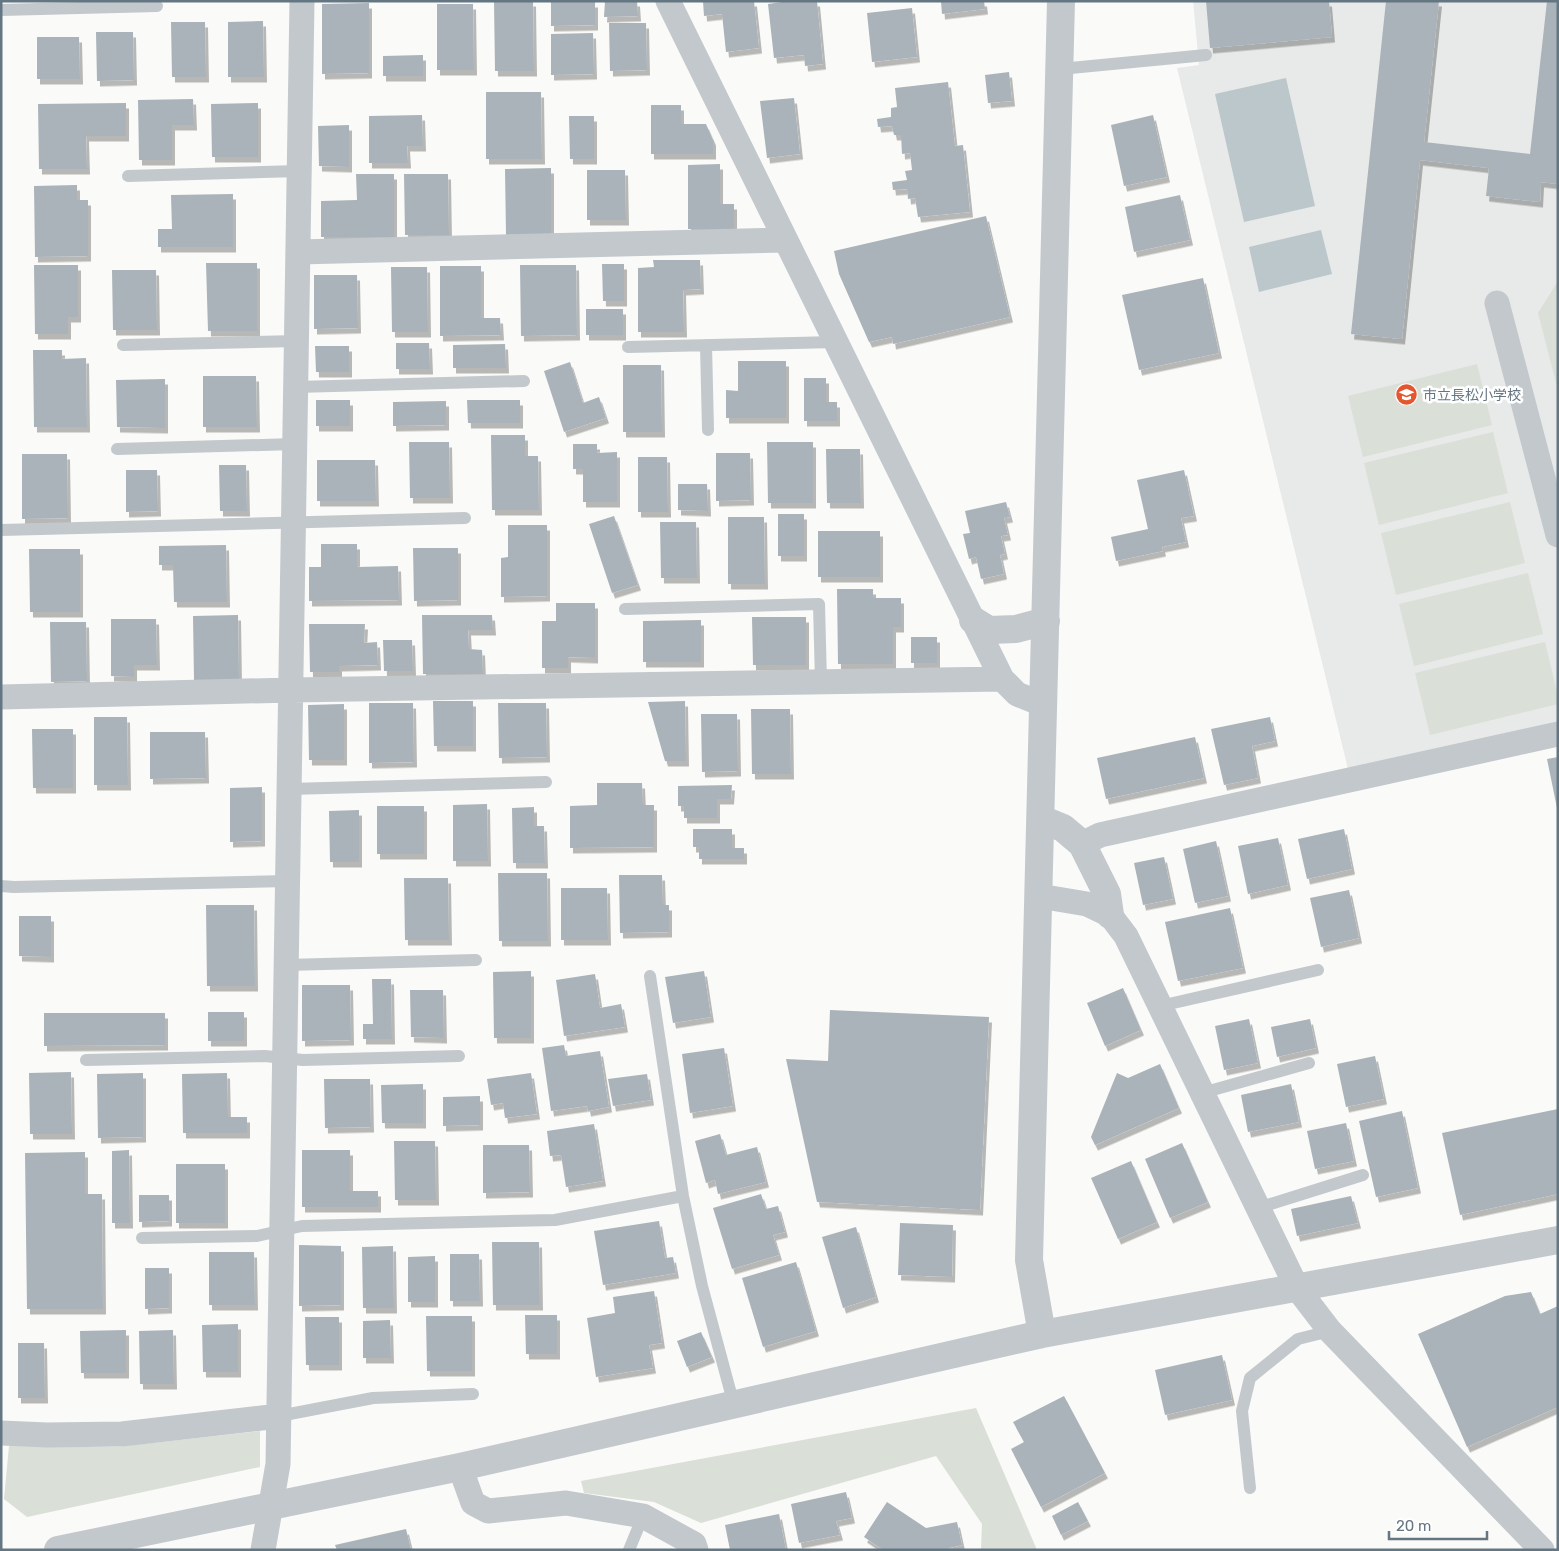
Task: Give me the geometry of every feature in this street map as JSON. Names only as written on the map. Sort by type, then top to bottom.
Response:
[{"type":"street","points":[[263,1550],[278,1464],[302,1]]},
{"type":"street","points":[[668,1],[1002,679],[1018,694],[1044,705]]},
{"type":"street","points":[[1042,1334],[1030,1260],[1061,1]]},
{"type":"street","points":[[298,252],[785,240]]},
{"type":"street","points":[[1497,303],[1558,535]]},
{"type":"street","points":[[972,620],[989,630],[1016,629],[1046,621]]},
{"type":"street","points":[[1,697],[291,690],[1002,679]]},
{"type":"street","points":[[1082,844],[1100,835],[1558,734]]},
{"type":"street","points":[[1041,819],[1063,828],[1082,844],[1107,894],[1110,915]]},
{"type":"street","points":[[1039,896],[1087,904],[1110,915],[1126,936],[1297,1288],[1330,1330],[1542,1550]]},
{"type":"street","points":[[58,1550],[270,1505],[460,1468],[1042,1334],[1558,1240]]},
{"type":"street","points":[[1,1433],[47,1435],[122,1434],[279,1416]]},
{"type":"street","points":[[460,1468],[473,1503],[488,1511],[566,1503],[643,1516],[694,1544],[696,1550]]},
{"type":"lane","points":[[1,10],[156,6]]},
{"type":"lane","points":[[1060,69],[1206,55]]},
{"type":"lane","points":[[128,176],[299,171]]},
{"type":"lane","points":[[122,345],[297,341]]},
{"type":"lane","points":[[628,347],[836,342]]},
{"type":"lane","points":[[706,345],[708,430]]},
{"type":"lane","points":[[296,387],[524,381]]},
{"type":"lane","points":[[117,449],[295,444]]},
{"type":"lane","points":[[1,530],[465,518]]},
{"type":"lane","points":[[625,608],[819,604],[820,682]]},
{"type":"lane","points":[[289,789],[546,782]]},
{"type":"lane","points":[[1,886],[288,881]]},
{"type":"lane","points":[[286,965],[476,960]]},
{"type":"lane","points":[[1160,1006],[1318,970]]},
{"type":"lane","points":[[650,976],[683,1196],[702,1286],[734,1405]]},
{"type":"lane","points":[[86,1060],[265,1056],[303,1060],[459,1056]]},
{"type":"lane","points":[[1202,1093],[1309,1063]]},
{"type":"lane","points":[[1258,1208],[1363,1175]]},
{"type":"lane","points":[[142,1238],[257,1236],[302,1226],[555,1220],[683,1196]]},
{"type":"lane","points":[[1250,1488],[1242,1411],[1250,1378],[1298,1339],[1330,1330]]},
{"type":"lane","points":[[279,1416],[373,1398],[473,1394]]},
{"type":"lane","points":[[630,1550],[643,1516]]},
{"type":"shaded area","name":"市立長松小学校","points":[[1193,1],[1558,1],[1558,721],[1349,773],[1177,68],[1199,65]]},
{"type":"shaded area","points":[[1286,78],[1315,206],[1244,222],[1215,94]]},
{"type":"shaded area","points":[[1321,230],[1332,274],[1259,292],[1249,247]]},
{"type":"shaded area","points":[[1558,281],[1558,390],[1538,313]]},
{"type":"shaded area","points":[[1477,364],[1492,425],[1363,457],[1348,396]]},
{"type":"shaded area","points":[[1493,432],[1508,493],[1379,525],[1364,463]]},
{"type":"shaded area","points":[[1510,502],[1525,563],[1396,595],[1381,533]]},
{"type":"shaded area","points":[[1528,573],[1543,634],[1414,666],[1399,604]]},
{"type":"shaded area","points":[[1545,642],[1558,696],[1558,704],[1430,735],[1415,673]]},
{"type":"shaded area","points":[[976,1408],[1037,1550],[981,1550],[982,1524],[936,1456],[701,1523],[654,1502],[584,1493],[581,1481]]},
{"type":"shaded area","points":[[260,1431],[260,1467],[27,1517],[4,1499],[9,1446],[116,1447]]},
{"type":"building","points":[[494,1],[533,1],[534,71],[495,71]]},
{"type":"building","points":[[605,1],[637,1],[638,16],[604,17]]},
{"type":"building","points":[[703,1],[754,1],[759,48],[726,52],[722,14],[704,16]]},
{"type":"building","points":[[789,1],[817,1],[823,64],[805,66],[804,55],[774,58],[768,4]]},
{"type":"building","points":[[941,1],[984,1],[985,9],[942,14]]},
{"type":"building","points":[[1206,1],[1329,1],[1332,37],[1210,48]]},
{"type":"building","points":[[1386,1],[1439,1],[1424,142],[1530,154],[1547,1],[1558,1],[1558,184],[1541,182],[1540,202],[1486,196],[1489,168],[1420,160],[1402,339],[1351,334]]},
{"type":"building","points":[[551,2],[595,2],[595,25],[551,26]]},
{"type":"building","points":[[369,3],[369,73],[322,74],[322,4]]},
{"type":"building","points":[[437,4],[473,4],[474,70],[437,70]]},
{"type":"building","points":[[912,8],[917,57],[872,62],[867,13]]},
{"type":"building","points":[[263,21],[264,77],[228,77],[228,22]]},
{"type":"building","points":[[171,22],[205,22],[206,77],[172,77]]},
{"type":"building","points":[[609,23],[646,23],[647,70],[610,71]]},
{"type":"building","points":[[96,32],[133,32],[134,80],[97,81]]},
{"type":"building","points":[[593,33],[594,74],[551,75],[551,34]]},
{"type":"building","points":[[37,37],[79,37],[80,79],[37,79]]},
{"type":"building","points":[[423,55],[423,76],[383,76],[383,56]]},
{"type":"building","points":[[1009,72],[1012,101],[988,103],[985,75]]},
{"type":"building","points":[[948,82],[955,146],[963,145],[970,212],[918,217],[915,198],[908,199],[907,189],[893,190],[892,182],[907,180],[905,171],[912,170],[910,153],[902,154],[901,135],[894,135],[892,126],[878,127],[877,119],[891,117],[891,108],[897,107],[895,88]]},
{"type":"building","points":[[486,92],[541,92],[542,159],[486,159]]},
{"type":"building","points":[[794,98],[800,154],[767,158],[760,101]]},
{"type":"building","points":[[193,99],[194,125],[172,125],[172,160],[139,160],[138,100]]},
{"type":"building","points":[[126,103],[126,136],[86,136],[87,169],[39,169],[38,104]]},
{"type":"building","points":[[258,103],[258,157],[212,157],[211,104]]},
{"type":"building","points":[[651,105],[681,105],[681,124],[706,124],[713,140],[713,154],[651,154]]},
{"type":"building","points":[[422,115],[423,146],[407,146],[408,163],[369,163],[369,116]]},
{"type":"building","points":[[1153,115],[1167,177],[1124,186],[1111,125]]},
{"type":"building","points":[[569,116],[594,116],[594,159],[570,159]]},
{"type":"building","points":[[349,125],[349,167],[319,166],[318,126]]},
{"type":"building","points":[[720,164],[720,204],[734,204],[734,229],[688,229],[688,165]]},
{"type":"building","points":[[551,168],[551,234],[506,235],[505,169]]},
{"type":"building","points":[[587,170],[625,170],[626,220],[587,220]]},
{"type":"building","points":[[356,174],[394,174],[394,237],[321,237],[321,201],[357,200]]},
{"type":"building","points":[[404,174],[448,174],[449,235],[405,235]]},
{"type":"building","points":[[77,185],[77,200],[88,200],[88,256],[35,257],[34,186]]},
{"type":"building","points":[[233,194],[233,247],[158,247],[158,229],[172,229],[171,195]]},
{"type":"building","points":[[1180,195],[1190,240],[1134,252],[1125,207]]},
{"type":"building","points":[[986,216],[1010,317],[893,344],[892,337],[869,342],[839,274],[834,251]]},
{"type":"building","points":[[653,260],[700,260],[701,289],[683,290],[684,332],[638,332],[638,268],[654,267]]},
{"type":"building","points":[[206,263],[257,263],[257,331],[208,331]]},
{"type":"building","points":[[602,264],[624,264],[624,301],[603,301]]},
{"type":"building","points":[[34,265],[78,265],[78,317],[68,317],[68,334],[35,334]]},
{"type":"building","points":[[520,265],[576,265],[577,335],[521,336]]},
{"type":"building","points":[[440,266],[481,266],[481,318],[500,318],[501,335],[440,336]]},
{"type":"building","points":[[391,267],[427,267],[428,332],[392,332]]},
{"type":"building","points":[[112,270],[156,270],[157,330],[113,330]]},
{"type":"building","points":[[314,275],[357,275],[358,328],[314,329]]},
{"type":"building","points":[[1203,278],[1219,353],[1139,370],[1122,295]]},
{"type":"building","points":[[586,309],[623,309],[623,335],[586,335]]},
{"type":"building","points":[[396,343],[429,343],[430,369],[396,369]]},
{"type":"building","points":[[505,344],[506,368],[453,368],[453,345]]},
{"type":"building","points":[[315,346],[349,346],[349,372],[316,372]]},
{"type":"building","points":[[33,350],[62,350],[62,359],[86,358],[87,427],[34,427]]},
{"type":"building","points":[[738,361],[786,361],[786,418],[726,418],[726,390],[738,391]]},
{"type":"building","points":[[570,362],[583,403],[599,397],[606,418],[564,432],[544,371]]},
{"type":"building","points":[[623,365],[661,365],[662,432],[623,432]]},
{"type":"building","points":[[203,376],[256,376],[257,427],[203,427]]},
{"type":"building","points":[[804,378],[826,378],[826,402],[837,402],[837,421],[804,421]]},
{"type":"building","points":[[165,379],[165,428],[117,427],[116,380]]},
{"type":"building","points":[[316,400],[350,400],[350,426],[316,426]]},
{"type":"building","points":[[467,400],[520,400],[520,423],[468,423]]},
{"type":"building","points":[[446,401],[446,425],[393,426],[393,402]]},
{"type":"building","points":[[491,435],[525,435],[525,456],[538,456],[539,510],[492,510]]},
{"type":"building","points":[[409,442],[449,442],[450,498],[410,498]]},
{"type":"building","points":[[767,442],[813,442],[813,503],[768,503]]},
{"type":"building","points":[[573,444],[597,444],[597,453],[617,452],[617,502],[583,502],[583,469],[573,469]]},
{"type":"building","points":[[826,449],[860,449],[861,503],[827,503]]},
{"type":"building","points":[[716,453],[750,453],[751,500],[716,501]]},
{"type":"building","points":[[22,454],[67,454],[68,518],[22,519]]},
{"type":"building","points":[[638,457],[667,457],[668,512],[638,512]]},
{"type":"building","points":[[317,460],[375,460],[376,501],[317,501]]},
{"type":"building","points":[[219,465],[246,465],[247,511],[220,511]]},
{"type":"building","points":[[126,470],[157,470],[158,511],[126,512]]},
{"type":"building","points":[[1184,470],[1194,516],[1181,518],[1186,542],[1162,547],[1163,551],[1116,561],[1111,537],[1148,529],[1137,480]]},
{"type":"building","points":[[678,484],[707,484],[708,511],[678,510]]},
{"type":"building","points":[[1006,502],[1010,517],[1004,518],[1008,535],[1001,536],[1005,554],[1000,555],[1004,574],[981,579],[976,557],[969,559],[963,534],[970,533],[965,511]]},
{"type":"building","points":[[778,514],[804,514],[804,556],[778,556]]},
{"type":"building","points":[[614,516],[638,585],[612,593],[589,524]]},
{"type":"building","points":[[728,517],[764,517],[765,584],[728,584]]},
{"type":"building","points":[[660,522],[696,522],[697,578],[661,578]]},
{"type":"building","points":[[508,525],[547,525],[547,596],[501,597],[501,558],[508,557]]},
{"type":"building","points":[[818,531],[880,531],[880,577],[818,577]]},
{"type":"building","points":[[321,544],[357,544],[357,567],[398,566],[399,600],[309,601],[309,567],[321,567]]},
{"type":"building","points":[[226,545],[227,602],[174,602],[173,565],[159,565],[159,546]]},
{"type":"building","points":[[413,548],[458,548],[458,600],[414,601]]},
{"type":"building","points":[[29,549],[80,549],[80,612],[30,612]]},
{"type":"building","points":[[837,589],[873,589],[873,598],[901,598],[901,627],[893,627],[893,664],[838,664]]},
{"type":"building","points":[[556,603],[595,603],[595,658],[568,657],[568,668],[542,668],[542,621],[556,621]]},
{"type":"building","points":[[238,615],[239,680],[194,680],[193,616]]},
{"type":"building","points":[[422,615],[492,615],[493,630],[468,630],[469,649],[482,650],[483,674],[423,674]]},
{"type":"building","points":[[752,617],[806,617],[806,665],[753,665]]},
{"type":"building","points":[[111,619],[156,619],[157,665],[134,665],[134,677],[111,676]]},
{"type":"building","points":[[701,620],[701,662],[643,662],[643,621]]},
{"type":"building","points":[[50,622],[86,622],[87,681],[51,682]]},
{"type":"building","points":[[309,624],[365,624],[364,643],[377,642],[378,665],[339,666],[339,672],[310,672]]},
{"type":"building","points":[[911,637],[937,637],[937,663],[911,663]]},
{"type":"building","points":[[383,640],[412,640],[413,671],[384,671]]},
{"type":"building","points":[[433,701],[473,701],[473,746],[434,746]]},
{"type":"building","points":[[685,701],[686,761],[665,761],[648,702]]},
{"type":"building","points":[[369,703],[413,703],[414,762],[369,763]]},
{"type":"building","points":[[498,703],[546,703],[547,757],[499,758]]},
{"type":"building","points":[[344,704],[344,760],[309,760],[308,705]]},
{"type":"building","points":[[751,709],[790,709],[791,774],[752,774]]},
{"type":"building","points":[[701,714],[737,714],[738,771],[702,772]]},
{"type":"building","points":[[94,717],[127,717],[128,785],[94,785]]},
{"type":"building","points":[[1270,717],[1275,741],[1252,746],[1258,778],[1224,785],[1211,729]]},
{"type":"building","points":[[32,729],[73,729],[73,788],[33,788]]},
{"type":"building","points":[[150,732],[205,732],[206,778],[150,779]]},
{"type":"building","points":[[1195,737],[1204,778],[1106,799],[1097,758]]},
{"type":"building","points":[[1558,757],[1558,808],[1557,808],[1547,759]]},
{"type":"building","points":[[597,783],[642,783],[643,805],[654,805],[654,847],[570,848],[570,806],[597,805]]},
{"type":"building","points":[[732,785],[731,799],[717,799],[717,818],[684,818],[684,806],[678,806],[678,786]]},
{"type":"building","points":[[262,787],[262,841],[230,842],[230,788]]},
{"type":"building","points":[[487,804],[488,861],[453,861],[453,805]]},
{"type":"building","points":[[377,806],[424,806],[424,854],[377,854]]},
{"type":"building","points":[[534,807],[534,826],[544,826],[545,863],[513,863],[512,808]]},
{"type":"building","points":[[359,810],[359,862],[330,862],[329,811]]},
{"type":"building","points":[[693,829],[732,829],[732,848],[744,848],[744,859],[699,859],[699,847],[693,847]]},
{"type":"building","points":[[1344,829],[1352,869],[1307,879],[1298,839]]},
{"type":"building","points":[[1278,838],[1288,885],[1248,894],[1238,846]]},
{"type":"building","points":[[1216,841],[1228,896],[1195,903],[1183,849]]},
{"type":"building","points":[[1164,857],[1173,899],[1143,905],[1134,863]]},
{"type":"building","points":[[498,873],[547,873],[548,941],[499,941]]},
{"type":"building","points":[[619,875],[662,875],[663,905],[669,905],[669,932],[620,933]]},
{"type":"building","points":[[404,878],[448,878],[449,940],[405,940]]},
{"type":"building","points":[[561,888],[607,888],[608,940],[561,940]]},
{"type":"building","points":[[1349,890],[1359,938],[1321,947],[1310,898]]},
{"type":"building","points":[[206,905],[254,905],[255,986],[207,986]]},
{"type":"building","points":[[1230,908],[1243,968],[1178,981],[1165,922]]},
{"type":"building","points":[[19,916],[51,916],[51,957],[19,956]]},
{"type":"building","points":[[531,971],[531,1038],[494,1038],[493,972]]},
{"type":"building","points":[[704,971],[711,1017],[673,1023],[665,977]]},
{"type":"building","points":[[595,974],[600,1008],[621,1004],[625,1027],[564,1036],[556,980]]},
{"type":"building","points":[[372,979],[391,979],[392,1039],[363,1039],[363,1024],[373,1024]]},
{"type":"building","points":[[302,985],[350,985],[351,1040],[302,1041]]},
{"type":"building","points":[[1123,988],[1141,1030],[1105,1046],[1087,1003]]},
{"type":"building","points":[[410,990],[443,990],[444,1038],[411,1037]]},
{"type":"building","points":[[830,1010],[989,1017],[980,1210],[817,1202],[786,1059],[828,1061]]},
{"type":"building","points":[[208,1012],[244,1012],[244,1041],[208,1041]]},
{"type":"building","points":[[44,1013],[165,1013],[165,1045],[44,1046]]},
{"type":"building","points":[[1249,1019],[1258,1063],[1224,1070],[1215,1026]]},
{"type":"building","points":[[1310,1019],[1316,1048],[1277,1057],[1271,1027]]},
{"type":"building","points":[[564,1045],[566,1056],[600,1051],[609,1107],[588,1111],[587,1106],[551,1111],[542,1048]]},
{"type":"building","points":[[724,1048],[733,1106],[690,1113],[682,1054]]},
{"type":"building","points":[[1375,1056],[1384,1099],[1346,1107],[1337,1064]]},
{"type":"building","points":[[1160,1064],[1179,1108],[1095,1145],[1091,1137],[1117,1073],[1128,1078]]},
{"type":"building","points":[[71,1072],[72,1134],[30,1134],[29,1073]]},
{"type":"building","points":[[143,1073],[143,1137],[98,1138],[97,1074]]},
{"type":"building","points":[[227,1073],[228,1117],[247,1117],[247,1133],[183,1133],[182,1074]]},
{"type":"building","points":[[531,1073],[537,1114],[505,1118],[503,1103],[491,1105],[487,1079]]},
{"type":"building","points":[[647,1074],[651,1100],[613,1106],[608,1079]]},
{"type":"building","points":[[324,1079],[370,1079],[371,1127],[325,1128]]},
{"type":"building","points":[[423,1084],[423,1123],[382,1123],[381,1085]]},
{"type":"building","points":[[1291,1084],[1299,1122],[1248,1132],[1241,1095]]},
{"type":"building","points":[[480,1096],[480,1125],[443,1126],[443,1097]]},
{"type":"building","points":[[1558,1109],[1558,1194],[1460,1215],[1442,1133]]},
{"type":"building","points":[[1402,1111],[1418,1188],[1376,1197],[1359,1121]]},
{"type":"building","points":[[1346,1123],[1354,1161],[1315,1169],[1307,1131]]},
{"type":"building","points":[[594,1124],[603,1181],[566,1187],[561,1155],[550,1156],[547,1131]]},
{"type":"building","points":[[720,1134],[726,1155],[757,1147],[766,1182],[718,1194],[715,1180],[706,1183],[695,1141]]},
{"type":"building","points":[[394,1141],[435,1141],[436,1200],[395,1200]]},
{"type":"building","points":[[1182,1143],[1208,1202],[1170,1218],[1145,1159]]},
{"type":"building","points":[[483,1145],[529,1145],[530,1192],[483,1193]]},
{"type":"building","points":[[129,1150],[130,1223],[112,1223],[112,1151]]},
{"type":"building","points":[[302,1150],[350,1150],[350,1191],[378,1191],[378,1207],[302,1207]]},
{"type":"building","points":[[85,1152],[85,1194],[102,1194],[103,1309],[27,1309],[25,1153]]},
{"type":"building","points":[[1131,1161],[1157,1222],[1118,1239],[1091,1178]]},
{"type":"building","points":[[176,1164],[225,1164],[225,1223],[176,1223]]},
{"type":"building","points":[[761,1194],[766,1209],[778,1206],[785,1232],[773,1235],[779,1255],[732,1269],[713,1208]]},
{"type":"building","points":[[139,1195],[169,1195],[169,1221],[139,1222]]},
{"type":"building","points":[[1351,1196],[1358,1223],[1297,1236],[1291,1209]]},
{"type":"building","points":[[659,1221],[665,1258],[673,1257],[676,1273],[603,1285],[594,1231]]},
{"type":"building","points":[[900,1223],[953,1225],[952,1277],[898,1275]]},
{"type":"building","points":[[856,1227],[876,1297],[843,1308],[822,1237]]},
{"type":"building","points":[[492,1242],[539,1242],[540,1305],[493,1305]]},
{"type":"building","points":[[299,1245],[341,1246],[341,1305],[299,1306]]},
{"type":"building","points":[[393,1246],[394,1308],[363,1308],[362,1247]]},
{"type":"building","points":[[209,1252],[254,1252],[255,1305],[209,1305]]},
{"type":"building","points":[[450,1254],[479,1254],[480,1301],[450,1301]]},
{"type":"building","points":[[435,1256],[435,1302],[408,1302],[408,1257]]},
{"type":"building","points":[[796,1262],[816,1331],[763,1347],[742,1278]]},
{"type":"building","points":[[145,1268],[169,1268],[169,1308],[145,1309]]},
{"type":"building","points":[[654,1291],[662,1343],[649,1345],[653,1368],[596,1377],[587,1318],[615,1313],[613,1297]]},
{"type":"building","points":[[1531,1292],[1540,1314],[1558,1306],[1558,1407],[1467,1447],[1418,1334],[1505,1296]]},
{"type":"building","points":[[525,1315],[557,1315],[557,1354],[526,1354]]},
{"type":"building","points":[[426,1316],[472,1316],[472,1371],[427,1371]]},
{"type":"building","points":[[305,1317],[339,1317],[339,1365],[306,1365]]},
{"type":"building","points":[[390,1320],[391,1358],[363,1358],[363,1321]]},
{"type":"building","points":[[238,1324],[238,1372],[203,1372],[202,1325]]},
{"type":"building","points":[[126,1330],[126,1373],[81,1373],[80,1331]]},
{"type":"building","points":[[173,1330],[174,1384],[140,1384],[139,1331]]},
{"type":"building","points":[[701,1332],[712,1357],[687,1367],[677,1341]]},
{"type":"building","points":[[18,1343],[44,1343],[45,1398],[18,1398]]},
{"type":"building","points":[[1222,1355],[1232,1400],[1165,1415],[1155,1370]]},
{"type":"building","points":[[1064,1396],[1105,1473],[1041,1507],[1011,1449],[1024,1442],[1013,1422]]},
{"type":"building","points":[[846,1492],[852,1518],[836,1521],[840,1535],[799,1543],[791,1504]]},
{"type":"building","points":[[887,1502],[926,1528],[957,1522],[962,1545],[949,1548],[950,1550],[883,1550],[864,1537]]},
{"type":"building","points":[[1078,1502],[1088,1521],[1061,1535],[1052,1516]]},
{"type":"building","points":[[779,1514],[786,1550],[730,1550],[725,1525]]},
{"type":"building","points":[[406,1529],[411,1550],[337,1550],[335,1545]]},
{"type":"place","name":"市立長松小学校","points":[[1407,395]]}]
